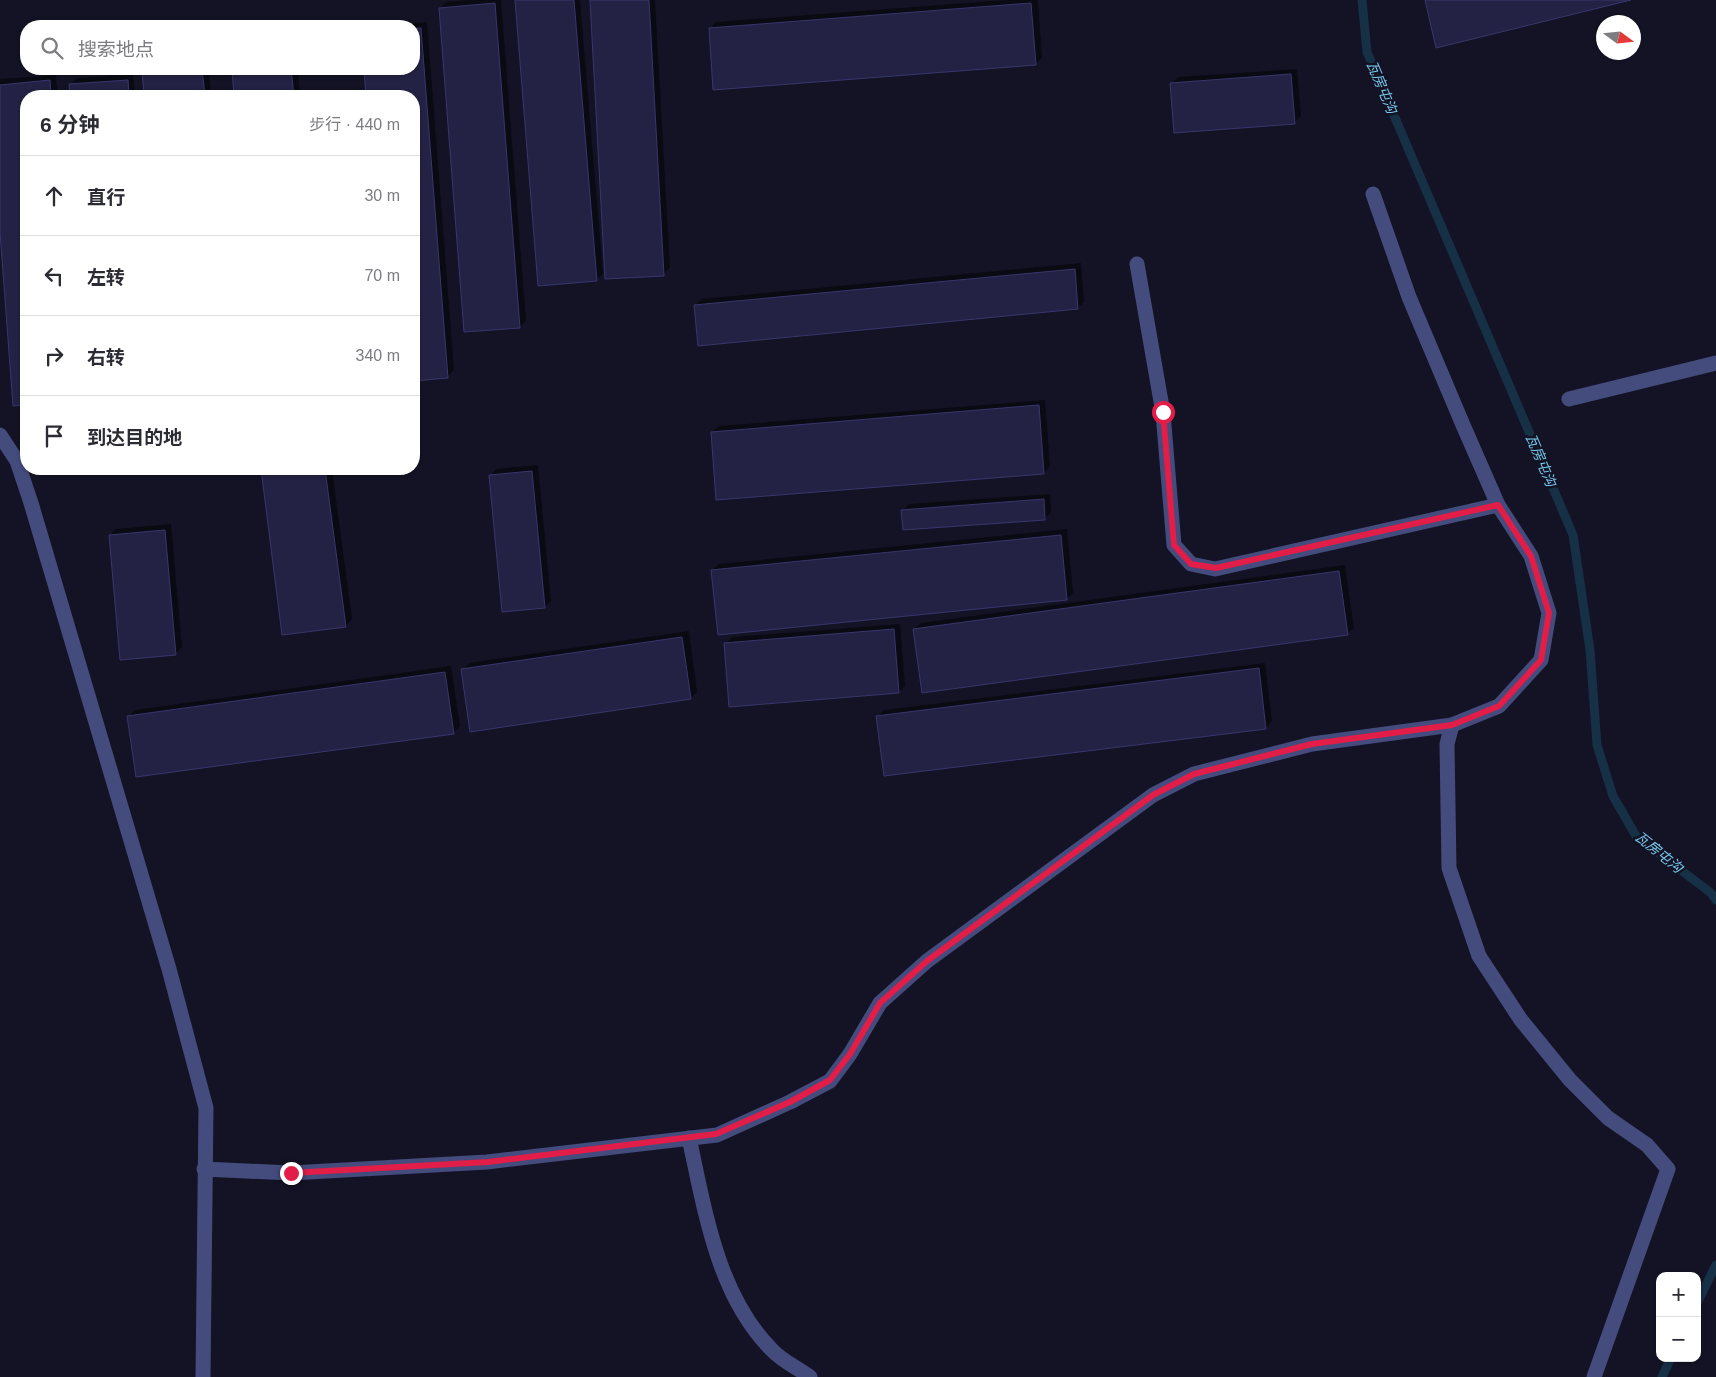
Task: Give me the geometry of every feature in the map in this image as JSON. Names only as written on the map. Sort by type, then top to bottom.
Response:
[{"type":"street","points":[[204,1169],[291,1173],[488,1162],[716,1134],[790,1102],[830,1080],[850,1054],[880,1003],[927,961],[1153,795],[1194,774],[1312,744],[1452,725],[1499,706],[1541,660],[1549,613],[1531,556],[1498,505],[1408,297],[1373,194]]},
{"type":"street","points":[[1137,264],[1163,412],[1174,545],[1191,564],[1216,568],[1498,505]]},
{"type":"street","points":[[1569,399],[1716,364]]},
{"type":"street","points":[[0,435],[17,461],[20,470]]},
{"type":"street","points":[[22,475],[169,969],[206,1108],[203,1377]]},
{"type":"street","points":[[1452,725],[1447,744],[1449,868],[1479,956],[1521,1020],[1570,1080],[1608,1118],[1647,1145],[1668,1170],[1594,1377]]},
{"type":"street","points":[[689,1138],[711,1235],[739,1308],[772,1351],[810,1377]]},
{"type":"building","points":[[515,0],[574,0],[597,281],[538,286]]},
{"type":"building","points":[[590,0],[649,0],[664,276],[605,279]]},
{"type":"building","points":[[1425,0],[1631,0],[1436,48]]},
{"type":"building","points":[[495,3],[520,328],[464,332],[439,8]]},
{"type":"building","points":[[1031,3],[1036,65],[713,90],[709,28]]},
{"type":"building","points":[[421,28],[448,378],[420,380],[420,90],[366,90],[364,75],[420,75]]},
{"type":"building","points":[[1291,74],[1295,124],[1174,133],[1170,83]]},
{"type":"building","points":[[142,75],[203,75],[204,90],[144,90]]},
{"type":"building","points":[[232,75],[292,75],[293,90],[234,90]]},
{"type":"building","points":[[50,80],[51,90],[20,90],[20,405],[13,406],[0,232],[0,85]]},
{"type":"building","points":[[128,80],[129,90],[70,90],[69,84]]},
{"type":"building","points":[[1075,269],[1078,309],[698,346],[694,305]]},
{"type":"building","points":[[1039,405],[1044,474],[716,500],[711,432]]},
{"type":"building","points":[[532,471],[545,608],[502,612],[489,475]]},
{"type":"building","points":[[262,475],[326,475],[346,627],[282,635]]},
{"type":"building","points":[[1044,499],[1045,520],[903,530],[901,510]]},
{"type":"building","points":[[165,530],[176,655],[120,660],[109,535]]},
{"type":"building","points":[[1061,535],[1067,600],[718,635],[711,570]]},
{"type":"building","points":[[1339,571],[1348,635],[922,693],[913,629]]},
{"type":"building","points":[[894,629],[899,693],[729,707],[724,643]]},
{"type":"building","points":[[682,637],[691,699],[470,732],[461,669]]},
{"type":"building","points":[[1259,668],[1266,729],[884,776],[876,716]]},
{"type":"building","points":[[445,672],[454,734],[136,777],[127,716]]},
{"type":"waterway","name":"瓦房屯沟","points":[[1362,0],[1367,52],[1573,535],[1590,650],[1597,745],[1613,796],[1636,836],[1711,893],[1716,900]]},
{"type":"waterway","name":"瓦房屯沟","points":[[1701,1295],[1716,1265]]},
{"type":"waterway","name":"瓦房屯沟","points":[[1662,1377],[1669,1362]]},
{"type":"route","points":[[291,1173],[488,1162],[716,1134],[790,1102],[830,1080],[850,1054],[880,1003],[927,961],[1153,795],[1194,774],[1312,744],[1452,725],[1499,706],[1541,660],[1549,613],[1531,556],[1498,505],[1216,568],[1191,564],[1174,545],[1163,412]]}]
